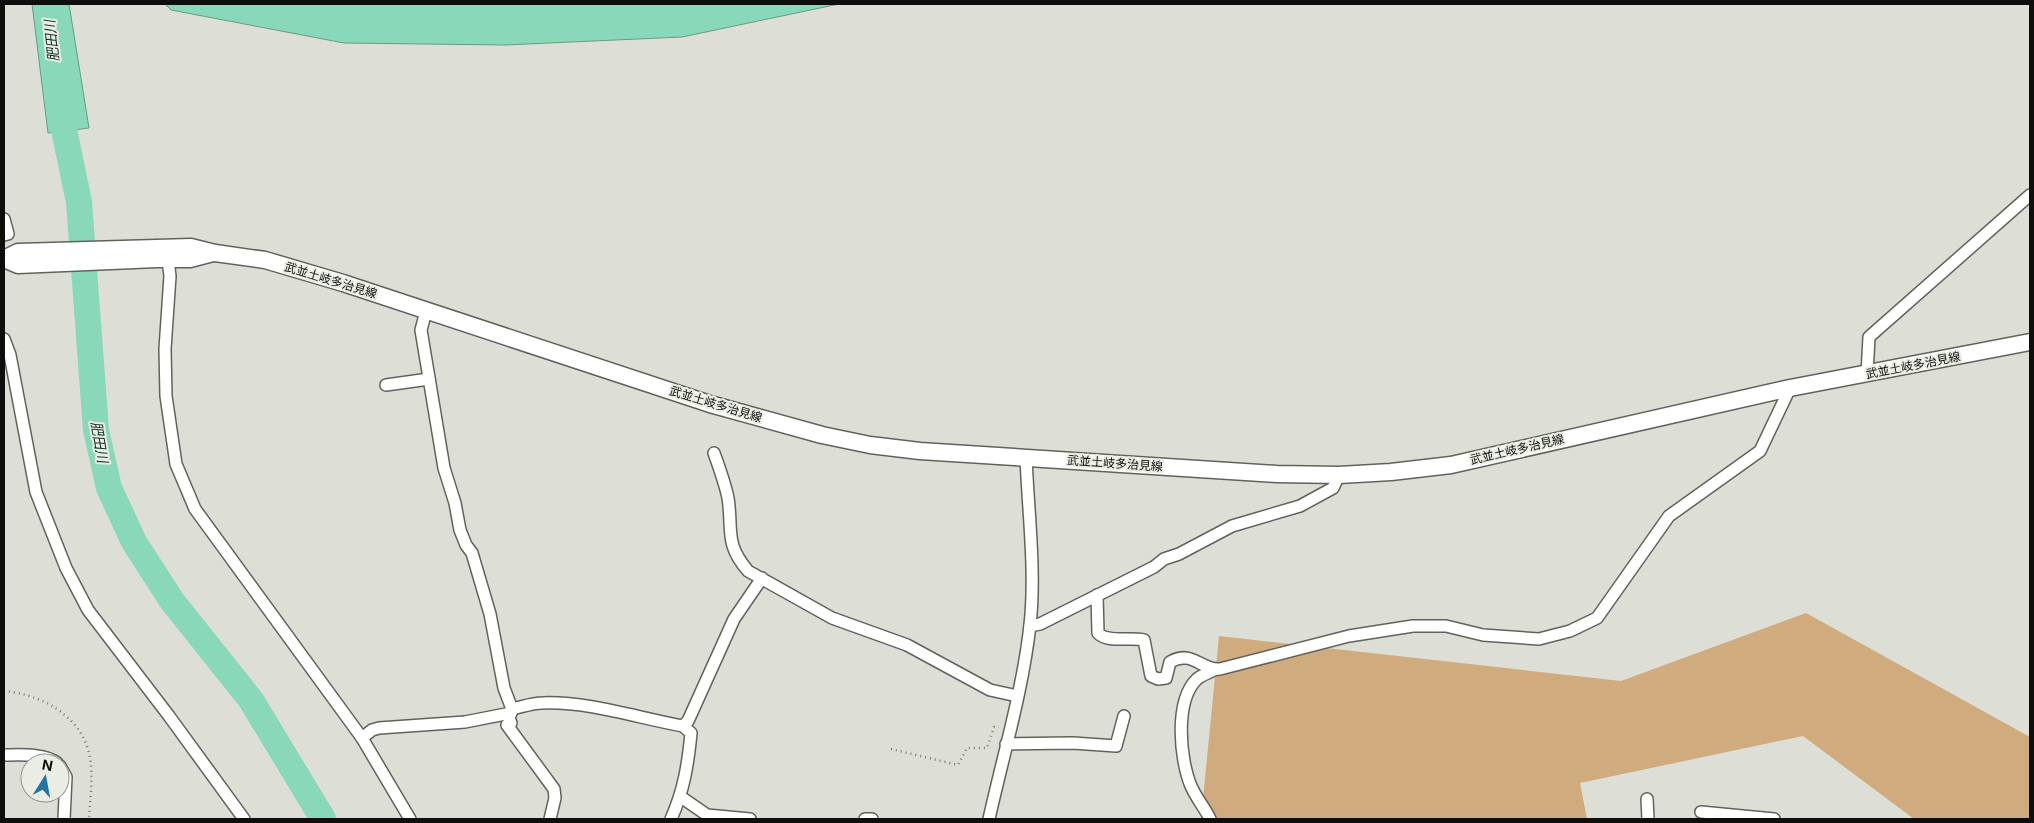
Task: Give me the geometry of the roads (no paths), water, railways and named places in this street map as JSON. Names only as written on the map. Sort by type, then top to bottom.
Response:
[{"type":"main road","name":"武並土岐多治見線","points":[[11,259],[160,255],[191,247],[284,265],[710,404],[822,436],[870,445],[920,451],[1277,474],[1339,475],[1391,472],[1451,465],[1790,388],[2030,342]]},
{"type":"street","points":[[1866,374],[1869,337],[2030,195]]},
{"type":"street","points":[[4,219],[8,234],[4,235]]},
{"type":"street","points":[[160,255],[170,276],[164,349],[166,396],[176,464],[195,509],[316,678],[362,738],[410,819]]},
{"type":"street","points":[[426,311],[421,330],[444,468],[455,504],[460,530],[466,545],[472,553],[490,614],[504,688],[511,711],[509,718],[511,723],[507,725],[554,788],[555,798],[550,819]]},
{"type":"street","points":[[4,339],[10,355],[36,492],[66,568],[88,610],[169,716],[244,819]]},
{"type":"street","points":[[386,385],[429,380]]},
{"type":"street","points":[[1210,819],[1192,788],[1187,774],[1181,740],[1182,720],[1187,695],[1198,679],[1214,670],[1349,636],[1413,626],[1446,626],[1483,635],[1539,639],[1570,631],[1597,618],[1669,516],[1760,451],[1790,388]]},
{"type":"street","points":[[714,453],[727,496],[731,543],[748,571],[832,618],[907,645],[990,690],[1017,696]]},
{"type":"street","points":[[989,819],[1017,696],[1030,626],[1032,597],[1026,457]]},
{"type":"street","points":[[1030,626],[1040,624],[1154,567],[1164,559],[1179,554],[1232,526],[1300,506],[1333,488],[1339,475]]},
{"type":"street","points":[[684,726],[688,722],[734,619],[762,578]]},
{"type":"street","points":[[1097,595],[1098,633],[1100,637],[1144,640],[1150,676],[1153,678],[1166,678],[1170,662],[1175,659],[1189,657],[1214,670]]},
{"type":"street","points":[[362,738],[372,730],[379,728],[465,722],[542,703],[603,710],[684,726],[691,733],[688,764],[681,797],[671,819]]},
{"type":"street","points":[[1006,744],[1074,743],[1116,746],[1124,716]]},
{"type":"street","points":[[4,755],[20,756]]},
{"type":"street","points":[[681,797],[707,815],[750,819]]},
{"type":"street","points":[[1647,799],[1648,819]]},
{"type":"street","points":[[64,819],[65,803]]},
{"type":"street","points":[[1701,812],[1774,819]]},
{"type":"street","points":[[865,819],[872,819]]},
{"type":"water","points":[[32,4],[69,4],[89,128],[48,133]]},
{"type":"water","points":[[165,4],[839,4],[682,37],[505,45],[344,43],[171,10]]},
{"type":"waterway","name":"肥田川","points":[[57,96],[79,202],[96,430],[109,488],[134,542],[172,601],[251,700],[323,819]]}]
